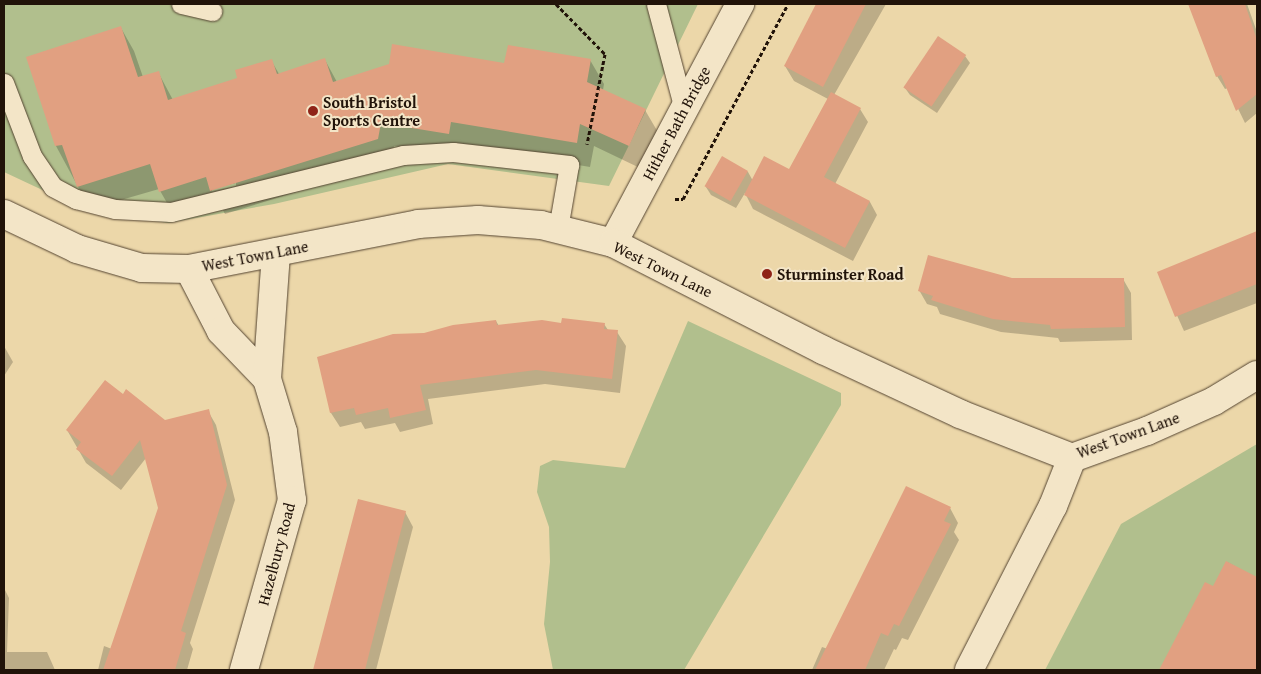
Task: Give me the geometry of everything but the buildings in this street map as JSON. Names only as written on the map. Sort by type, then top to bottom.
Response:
[{"type":"main road","name":"Hither Bath Bridge","points":[[613,243],[740,4]]},
{"type":"main road","name":"West Town Lane","points":[[4,214],[77,249],[142,268],[189,269],[418,224],[478,220],[541,225],[613,243],[832,354],[960,414],[1072,458],[1214,401],[1257,375]]},
{"type":"main road","name":"Hazelbury Road","points":[[244,670],[292,500],[284,432],[267,379],[276,252]]},
{"type":"main road","name":"Hazelbury Road","points":[[189,269],[221,331],[267,379]]},
{"type":"main road","points":[[969,670],[1054,506],[1072,458]]},
{"type":"lane","points":[[181,4],[212,11]]},
{"type":"lane","points":[[656,4],[684,109]]},
{"type":"lane","points":[[4,83],[32,156],[53,187],[76,199],[115,209],[171,212],[403,155],[453,152],[569,165],[558,229]]},
{"type":"path","points":[[556,4],[605,54],[585,155],[569,165]]},
{"type":"path","points":[[635,201],[682,199],[788,4]]},
{"type":"green space","name":"South Bristol Sports Centre","points":[[4,4],[698,4],[609,186],[448,164],[274,204],[168,223],[85,210],[4,172]]},
{"type":"green space","points":[[688,321],[841,393],[841,405],[684,670],[553,670],[544,624],[550,562],[549,527],[537,492],[540,466],[553,460],[625,468]]},
{"type":"green space","points":[[1257,444],[1257,670],[1045,670],[1121,524]]},
{"type":"place","name":"South Bristol Sports Centre","points":[[313,111]]},
{"type":"place","name":"Sturminster Road","points":[[767,274]]}]
